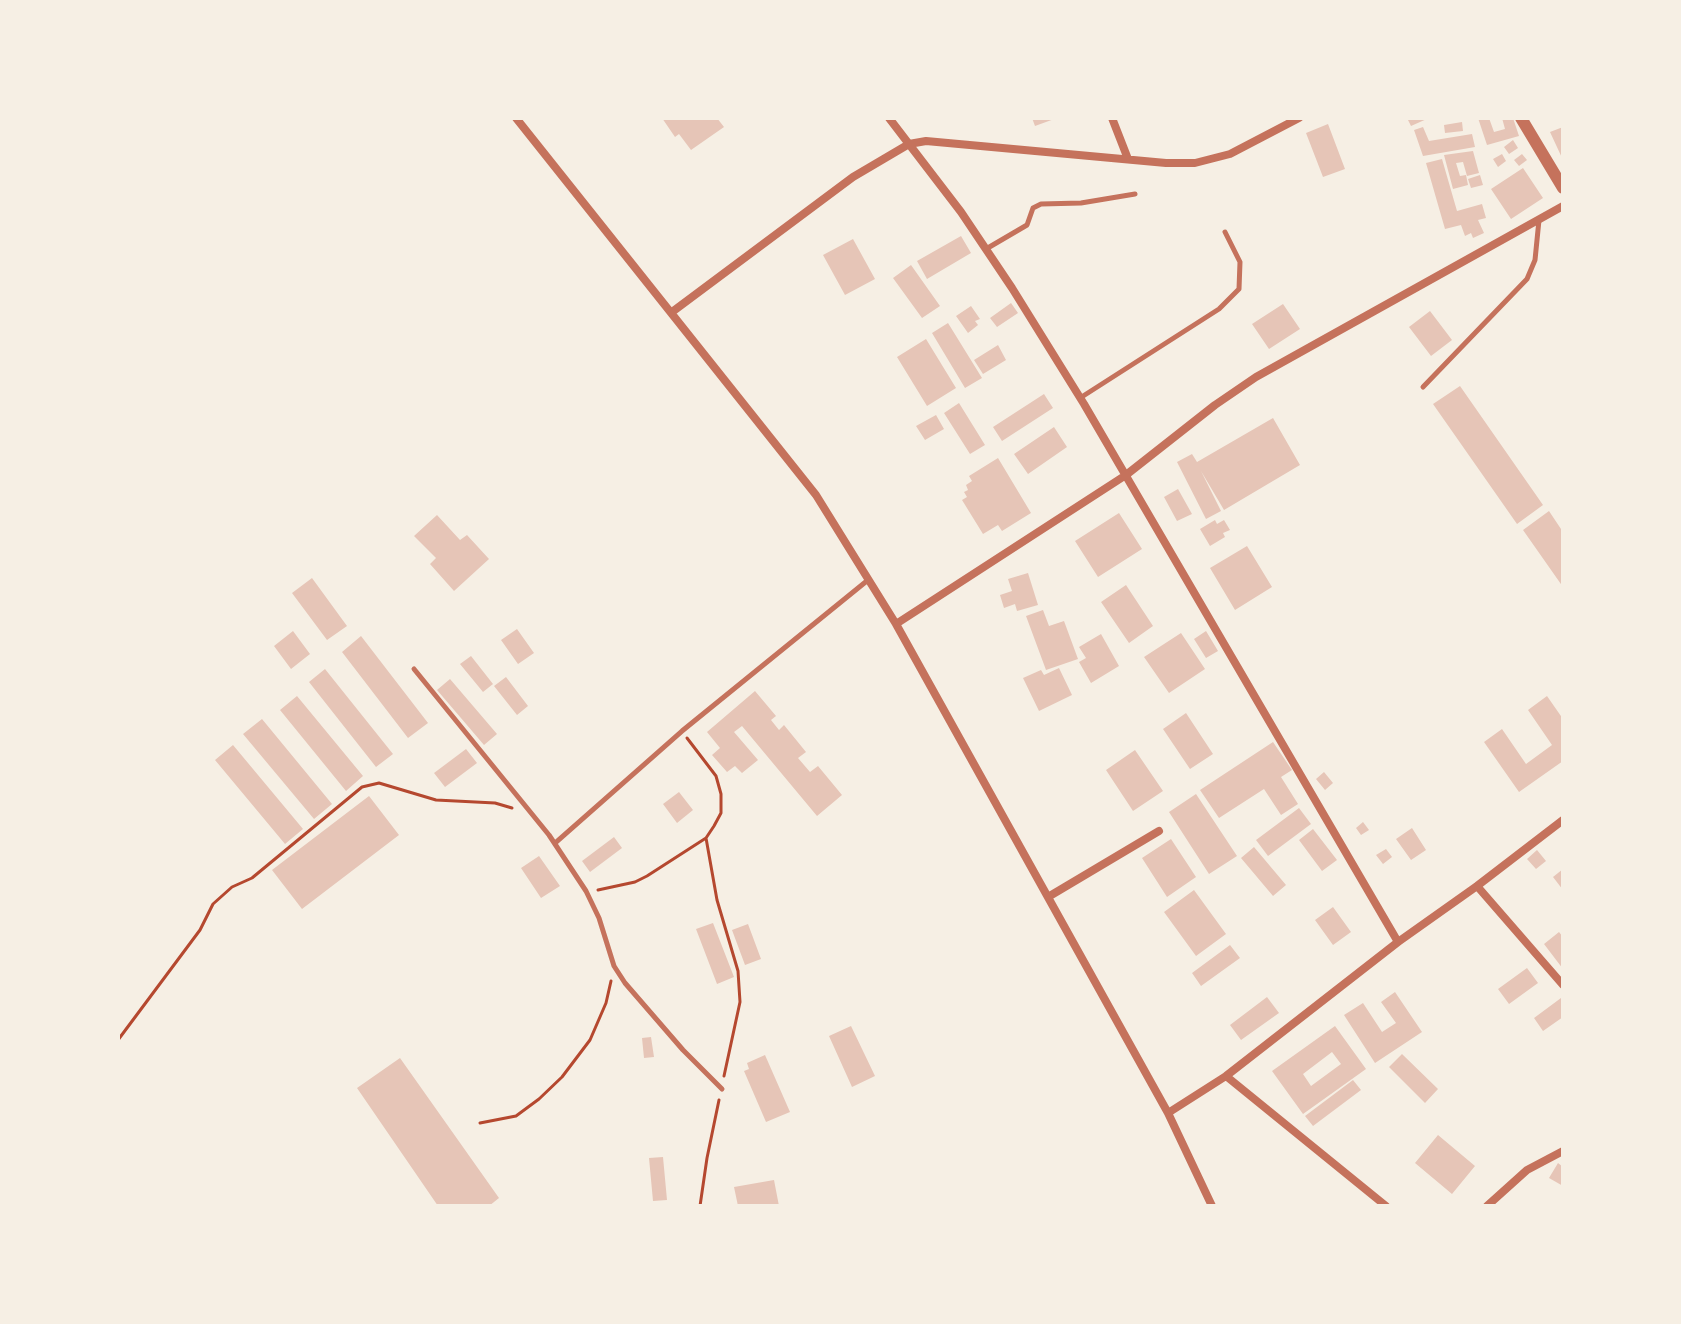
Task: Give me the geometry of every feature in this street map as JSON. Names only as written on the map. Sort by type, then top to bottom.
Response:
[{"type":"street","points":[[516,118],[816,495],[896,624],[1168,1113],[1212,1206]]},
{"type":"street","points":[[889,118],[986,249],[1080,398],[1398,942]]},
{"type":"street","points":[[1112,118],[1128,159]]},
{"type":"street","points":[[672,312],[853,177],[909,144],[926,141],[1195,163],[1230,154],[1299,118]]},
{"type":"street","points":[[1521,118],[1563,188]]},
{"type":"street","points":[[896,624],[1126,475],[1215,405],[1266,371],[1563,206]]},
{"type":"street","points":[[1168,1113],[1226,1076],[1398,942],[1563,820]]},
{"type":"street","points":[[1048,897],[1159,831]]},
{"type":"street","points":[[1477,886],[1563,985]]},
{"type":"street","points":[[1226,1076],[1386,1206]]},
{"type":"street","points":[[1487,1206],[1527,1170],[1563,1151]]},
{"type":"lane","points":[[986,249],[1027,225],[1033,208],[1041,204],[1081,203],[1135,194]]},
{"type":"lane","points":[[1423,387],[1527,279],[1535,260],[1539,220]]},
{"type":"lane","points":[[1080,398],[1219,309],[1239,289],[1240,262],[1225,232]]},
{"type":"lane","points":[[555,843],[682,731],[869,580]]},
{"type":"lane","points":[[414,669],[555,843],[586,891],[599,918],[614,966],[655,1019],[722,1089]]},
{"type":"path","points":[[586,891],[635,882],[706,838],[721,813],[721,794],[716,776],[682,731]]},
{"type":"path","points":[[118,1040],[192,941],[213,904],[232,887],[252,878],[362,787],[379,783],[436,800],[495,803],[532,813]]},
{"type":"path","points":[[700,1206],[740,1002],[738,971],[720,912],[706,838]]},
{"type":"path","points":[[480,1123],[516,1116],[562,1077],[590,1040],[606,1003],[614,966]]},
{"type":"building","points":[[662,118],[717,118],[724,127],[691,150],[679,134],[675,137]]},
{"type":"building","points":[[1032,118],[1057,118],[1035,126]]},
{"type":"building","points":[[1407,118],[1429,118],[1411,126]]},
{"type":"building","points":[[1478,118],[1489,118],[1494,132],[1505,129],[1502,118],[1513,118],[1519,136],[1487,145]]},
{"type":"building","points":[[1462,122],[1463,131],[1445,133],[1444,125]]},
{"type":"building","points":[[1328,124],[1345,169],[1323,177],[1306,133]]},
{"type":"building","points":[[1423,127],[1429,141],[1472,134],[1475,147],[1423,156],[1414,130]]},
{"type":"building","points":[[1563,127],[1563,160],[1550,132]]},
{"type":"building","points":[[1513,140],[1518,148],[1509,154],[1504,147]]},
{"type":"building","points":[[1473,151],[1479,173],[1467,176],[1463,162],[1456,163],[1460,176],[1466,175],[1468,185],[1453,189],[1444,155]]},
{"type":"building","points":[[1502,154],[1506,161],[1498,167],[1493,159]]},
{"type":"building","points":[[1522,154],[1527,160],[1519,166],[1514,160]]},
{"type":"building","points":[[1442,159],[1457,211],[1482,204],[1486,218],[1478,220],[1484,233],[1473,238],[1471,233],[1465,236],[1461,225],[1445,229],[1426,163]]},
{"type":"building","points":[[1523,168],[1543,198],[1511,219],[1491,189]]},
{"type":"building","points":[[1480,175],[1483,185],[1471,188],[1468,179]]},
{"type":"building","points":[[961,236],[971,253],[927,279],[917,261]]},
{"type":"building","points":[[853,239],[875,279],[845,295],[823,255]]},
{"type":"building","points":[[911,265],[940,306],[922,318],[893,278]]},
{"type":"building","points":[[1011,303],[1018,313],[997,327],[990,318]]},
{"type":"building","points":[[1283,304],[1300,329],[1269,349],[1252,324]]},
{"type":"building","points":[[971,306],[980,319],[975,321],[978,325],[968,333],[956,316]]},
{"type":"building","points":[[1430,311],[1452,340],[1431,356],[1409,327]]},
{"type":"building","points":[[948,323],[982,378],[965,388],[932,333]]},
{"type":"building","points":[[926,339],[956,388],[927,406],[897,357]]},
{"type":"building","points":[[998,345],[1006,360],[983,374],[974,360]]},
{"type":"building","points":[[1460,386],[1543,505],[1517,524],[1433,404]]},
{"type":"building","points":[[1044,394],[1053,408],[1002,441],[993,427]]},
{"type":"building","points":[[959,403],[985,445],[970,454],[944,413]]},
{"type":"building","points":[[936,415],[944,429],[925,440],[916,426]]},
{"type":"building","points":[[1273,418],[1300,465],[1224,510],[1201,471],[1221,511],[1206,519],[1177,462],[1192,454],[1197,462]]},
{"type":"building","points":[[1054,427],[1067,447],[1028,474],[1014,454]]},
{"type":"building","points":[[998,458],[1031,513],[1002,531],[998,525],[983,534],[962,500],[967,497],[964,492],[968,490],[966,485],[972,481],[969,476]]},
{"type":"building","points":[[1178,489],[1192,514],[1177,521],[1164,497]]},
{"type":"building","points":[[1549,511],[1563,532],[1563,587],[1523,530]]},
{"type":"building","points":[[1119,513],[1142,549],[1098,577],[1075,541]]},
{"type":"building","points":[[437,515],[460,540],[467,535],[489,559],[454,591],[430,564],[436,558],[414,536]]},
{"type":"building","points":[[1215,520],[1217,524],[1224,520],[1230,530],[1210,546],[1200,529]]},
{"type":"building","points":[[1247,546],[1272,587],[1235,610],[1210,568]]},
{"type":"building","points":[[1028,573],[1038,605],[1017,611],[1015,604],[1004,608],[1000,595],[1012,591],[1008,579]]},
{"type":"building","points":[[312,578],[347,626],[327,640],[292,593]]},
{"type":"building","points":[[1126,585],[1153,626],[1129,643],[1101,602]]},
{"type":"building","points":[[1043,610],[1049,626],[1064,621],[1078,659],[1046,670],[1026,616]]},
{"type":"building","points":[[517,629],[534,653],[518,664],[501,640]]},
{"type":"building","points":[[293,631],[310,654],[291,669],[274,646]]},
{"type":"building","points":[[1206,631],[1218,651],[1206,658],[1194,639]]},
{"type":"building","points":[[1181,633],[1205,669],[1169,693],[1144,657]]},
{"type":"building","points":[[1101,634],[1119,666],[1091,683],[1079,662],[1086,658],[1079,647]]},
{"type":"building","points":[[361,636],[428,723],[408,738],[342,652]]},
{"type":"building","points":[[471,656],[493,684],[483,692],[460,664]]},
{"type":"building","points":[[1059,668],[1072,695],[1039,711],[1023,678],[1041,670],[1044,675]]},
{"type":"building","points":[[325,669],[393,754],[376,767],[309,682]]},
{"type":"building","points":[[506,677],[528,706],[517,715],[494,686]]},
{"type":"building","points":[[450,679],[497,734],[484,745],[437,690]]},
{"type":"building","points":[[755,691],[776,716],[771,720],[779,730],[784,725],[806,752],[798,758],[810,772],[818,766],[842,795],[817,816],[742,726],[734,732],[758,760],[742,773],[735,766],[727,772],[712,755],[720,748],[707,732]]},
{"type":"building","points":[[297,696],[363,776],[346,791],[280,710]]},
{"type":"building","points":[[1547,696],[1563,719],[1563,761],[1519,792],[1484,742],[1502,729],[1526,764],[1552,745],[1528,710]]},
{"type":"building","points":[[1186,713],[1213,754],[1190,769],[1163,729]]},
{"type":"building","points":[[262,719],[332,804],[314,819],[243,734]]},
{"type":"building","points":[[1273,742],[1292,770],[1281,777],[1298,804],[1281,815],[1264,789],[1219,818],[1200,790]]},
{"type":"building","points":[[233,745],[303,829],[285,844],[215,760]]},
{"type":"building","points":[[466,749],[477,763],[445,787],[434,773]]},
{"type":"building","points":[[1135,750],[1163,791],[1133,811],[1106,770]]},
{"type":"building","points":[[1324,772],[1333,783],[1325,790],[1316,779]]},
{"type":"building","points":[[679,792],[693,810],[677,823],[663,804]]},
{"type":"building","points":[[1196,794],[1237,856],[1209,874],[1169,812]]},
{"type":"building","points":[[369,796],[399,835],[302,909],[272,870]]},
{"type":"building","points":[[1299,808],[1311,824],[1268,856],[1256,840]]},
{"type":"building","points":[[1363,822],[1369,830],[1361,835],[1356,828]]},
{"type":"building","points":[[1412,828],[1426,850],[1411,860],[1396,839]]},
{"type":"building","points":[[1313,829],[1337,860],[1322,871],[1299,840]]},
{"type":"building","points":[[614,837],[622,848],[590,872],[582,861]]},
{"type":"building","points":[[1171,839],[1196,877],[1167,897],[1142,858]]},
{"type":"building","points":[[1254,847],[1286,885],[1273,896],[1241,858]]},
{"type":"building","points":[[1386,849],[1392,857],[1383,864],[1376,855]]},
{"type":"building","points":[[1537,850],[1546,861],[1536,869],[1527,859]]},
{"type":"building","points":[[539,856],[560,886],[541,898],[521,868]]},
{"type":"building","points":[[1563,869],[1563,890],[1553,877]]},
{"type":"building","points":[[1194,890],[1226,934],[1196,956],[1164,912]]},
{"type":"building","points":[[1333,907],[1351,932],[1333,945],[1315,920]]},
{"type":"building","points":[[713,923],[734,977],[717,984],[696,929]]},
{"type":"building","points":[[748,924],[761,959],[745,965],[732,930]]},
{"type":"building","points":[[1559,932],[1563,937],[1563,969],[1544,944]]},
{"type":"building","points":[[1230,945],[1240,958],[1201,986],[1192,973]]},
{"type":"building","points":[[1527,968],[1538,983],[1509,1004],[1498,989]]},
{"type":"building","points":[[1395,992],[1422,1032],[1375,1063],[1344,1015],[1363,1003],[1382,1032],[1396,1023],[1381,1002]]},
{"type":"building","points":[[1267,997],[1279,1013],[1241,1040],[1230,1025]]},
{"type":"building","points":[[1561,998],[1563,1017],[1543,1031],[1534,1018]]},
{"type":"building","points":[[851,1026],[875,1076],[852,1087],[829,1036]]},
{"type":"building","points":[[1335,1026],[1366,1069],[1303,1114],[1272,1071]],"holes":[[[1332,1052],[1341,1064],[1311,1086],[1303,1074]]]},
{"type":"building","points":[[651,1037],[654,1057],[644,1058],[642,1038]]},
{"type":"building","points":[[1402,1054],[1438,1089],[1425,1103],[1389,1067]]},
{"type":"building","points":[[765,1055],[790,1112],[766,1122],[744,1071],[749,1069],[747,1063]]},
{"type":"building","points":[[400,1058],[499,1198],[489,1206],[438,1206],[357,1088]]},
{"type":"building","points":[[1353,1080],[1361,1090],[1313,1126],[1305,1116]]},
{"type":"building","points":[[1438,1135],[1475,1166],[1452,1194],[1415,1163]]},
{"type":"building","points":[[663,1157],[667,1200],[653,1201],[649,1158]]},
{"type":"building","points":[[1558,1163],[1563,1167],[1563,1186],[1549,1178]]},
{"type":"building","points":[[774,1180],[779,1206],[738,1206],[734,1187]]}]
